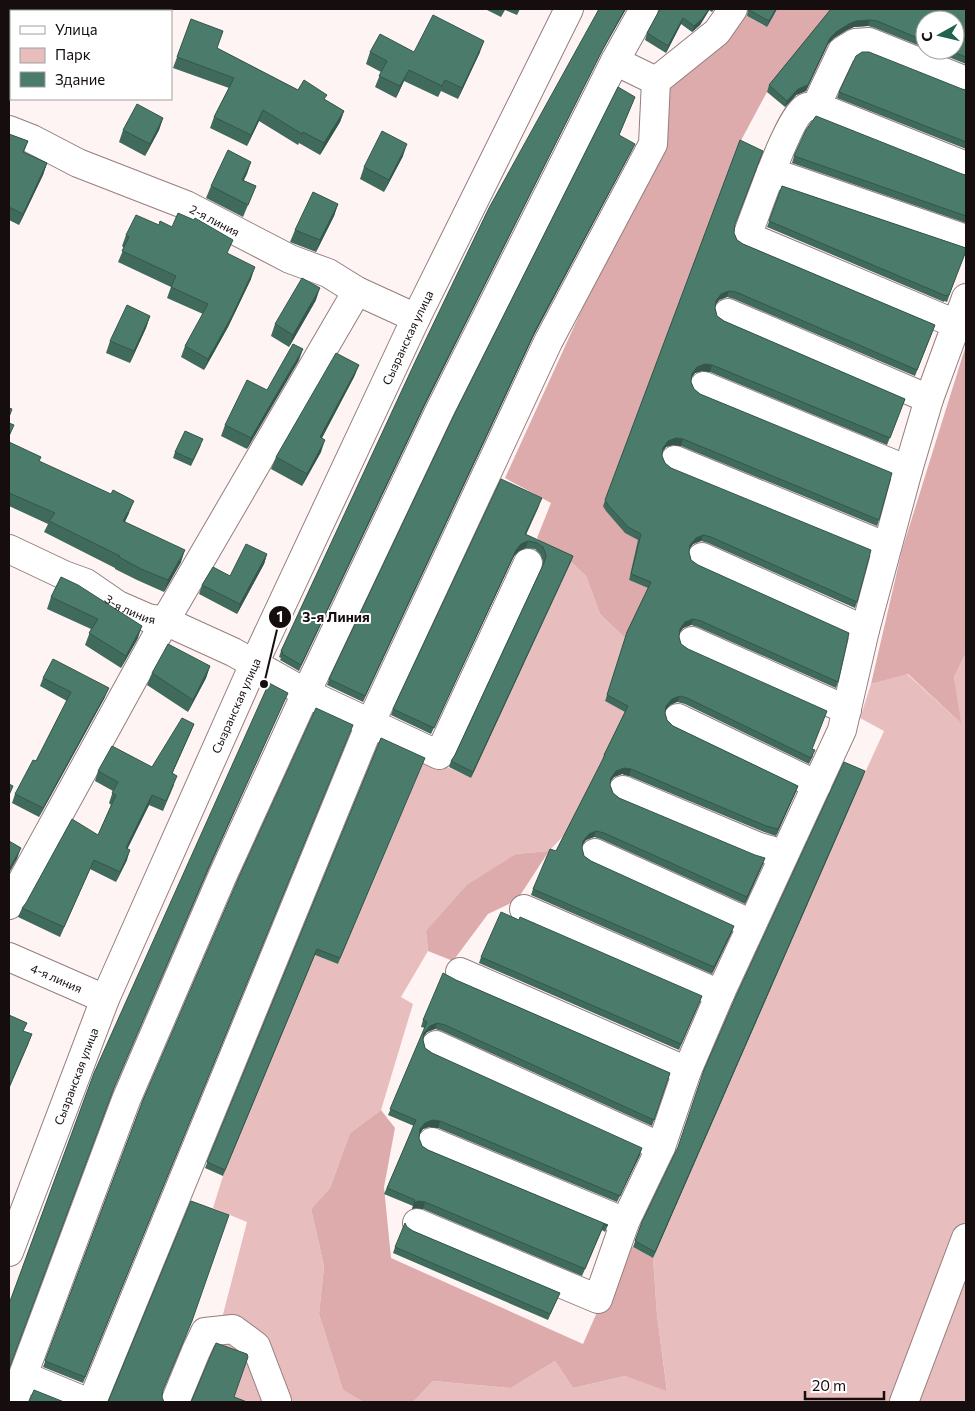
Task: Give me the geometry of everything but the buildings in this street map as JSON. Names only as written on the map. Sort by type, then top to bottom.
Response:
[{"type":"street","name":"Сызранская улица","points":[[9,1252],[105,998],[254,664],[416,318],[569,9]]},
{"type":"street","points":[[13,1402],[126,1100],[222,877],[306,693],[439,412],[615,61],[644,9]]},
{"type":"street","points":[[92,1402],[370,724],[548,342],[653,144],[656,81],[716,32],[733,9]]},
{"type":"street","points":[[816,106],[842,51],[855,43],[869,42],[966,81]]},
{"type":"street","points":[[615,61],[656,81]]},
{"type":"street","points":[[956,324],[747,236],[792,122],[804,108],[816,106],[966,166]]},
{"type":"street","name":"2-я линия","points":[[9,130],[32,139],[78,163],[186,205],[290,259],[328,274],[357,291],[416,318]]},
{"type":"street","points":[[771,172],[966,239]]},
{"type":"street","points":[[9,906],[165,621],[357,291]]},
{"type":"street","points":[[417,1223],[598,1299],[625,1222],[661,1146],[687,1071],[720,994],[842,730],[865,630],[908,470],[929,399],[966,298]]},
{"type":"street","points":[[728,313],[929,399]]},
{"type":"street","points":[[704,386],[908,470]]},
{"type":"street","points":[[675,460],[887,547]]},
{"type":"street","name":"3-я линия","points":[[9,549],[64,575],[86,583],[118,605],[148,618],[165,621],[233,652],[306,693],[439,755],[528,563]]},
{"type":"street","points":[[702,557],[865,630]]},
{"type":"street","points":[[692,641],[848,710]]},
{"type":"street","points":[[678,718],[817,784]]},
{"type":"street","points":[[623,790],[759,847],[784,854]]},
{"type":"street","points":[[595,853],[752,924]]},
{"type":"street","points":[[524,909],[720,994]]},
{"type":"street","name":"4-я линия","points":[[9,957],[105,998]]},
{"type":"street","points":[[460,972],[687,1071]]},
{"type":"street","points":[[436,1045],[661,1146]]},
{"type":"street","points":[[432,1142],[625,1222]]},
{"type":"street","points":[[904,1402],[966,1238]]},
{"type":"street","points":[[175,1402],[205,1332],[233,1329],[256,1346],[277,1401]]},
{"type":"street","points":[[24,1376],[87,1402]]},
{"type":"green space","points":[[571,562],[586,576],[600,614],[625,638],[605,701],[626,712],[567,832],[549,851],[516,854],[426,931],[428,951],[401,997],[413,1004],[381,1110],[350,1133],[330,1188],[311,1209],[324,1266],[319,1314],[343,1390],[363,1402],[232,1402],[214,1349],[247,1222],[213,1208],[223,1176],[315,955],[338,964],[425,759],[471,778]]},
{"type":"green space","points":[[966,653],[966,1402],[413,1402],[433,1381],[511,1388],[555,1361],[573,1388],[625,1376],[667,1390],[657,1315],[653,1258],[884,731],[860,718],[871,684],[907,674],[960,722],[954,677]]},
{"type":"shaded area","points":[[777,9],[833,9],[767,92],[738,146],[629,580],[649,588],[625,638],[600,614],[586,576],[571,562],[549,552],[537,538],[551,503],[505,478],[613,241],[666,86],[741,13],[767,27]]},
{"type":"shaded area","points":[[966,345],[966,653],[954,677],[961,723],[908,674],[871,684],[902,550]]},
{"type":"shaded area","points":[[549,851],[517,900],[488,914],[453,961],[428,951],[426,931],[467,885],[516,854]]},
{"type":"shaded area","points":[[381,1110],[395,1128],[384,1187],[391,1258],[583,1344],[627,1244],[653,1258],[657,1315],[667,1391],[625,1376],[573,1388],[555,1361],[511,1388],[433,1381],[413,1402],[363,1402],[343,1390],[319,1314],[324,1266],[311,1209],[330,1188],[350,1133]]},
{"type":"place","name":"3-я Линия","points":[[264,684]]}]
